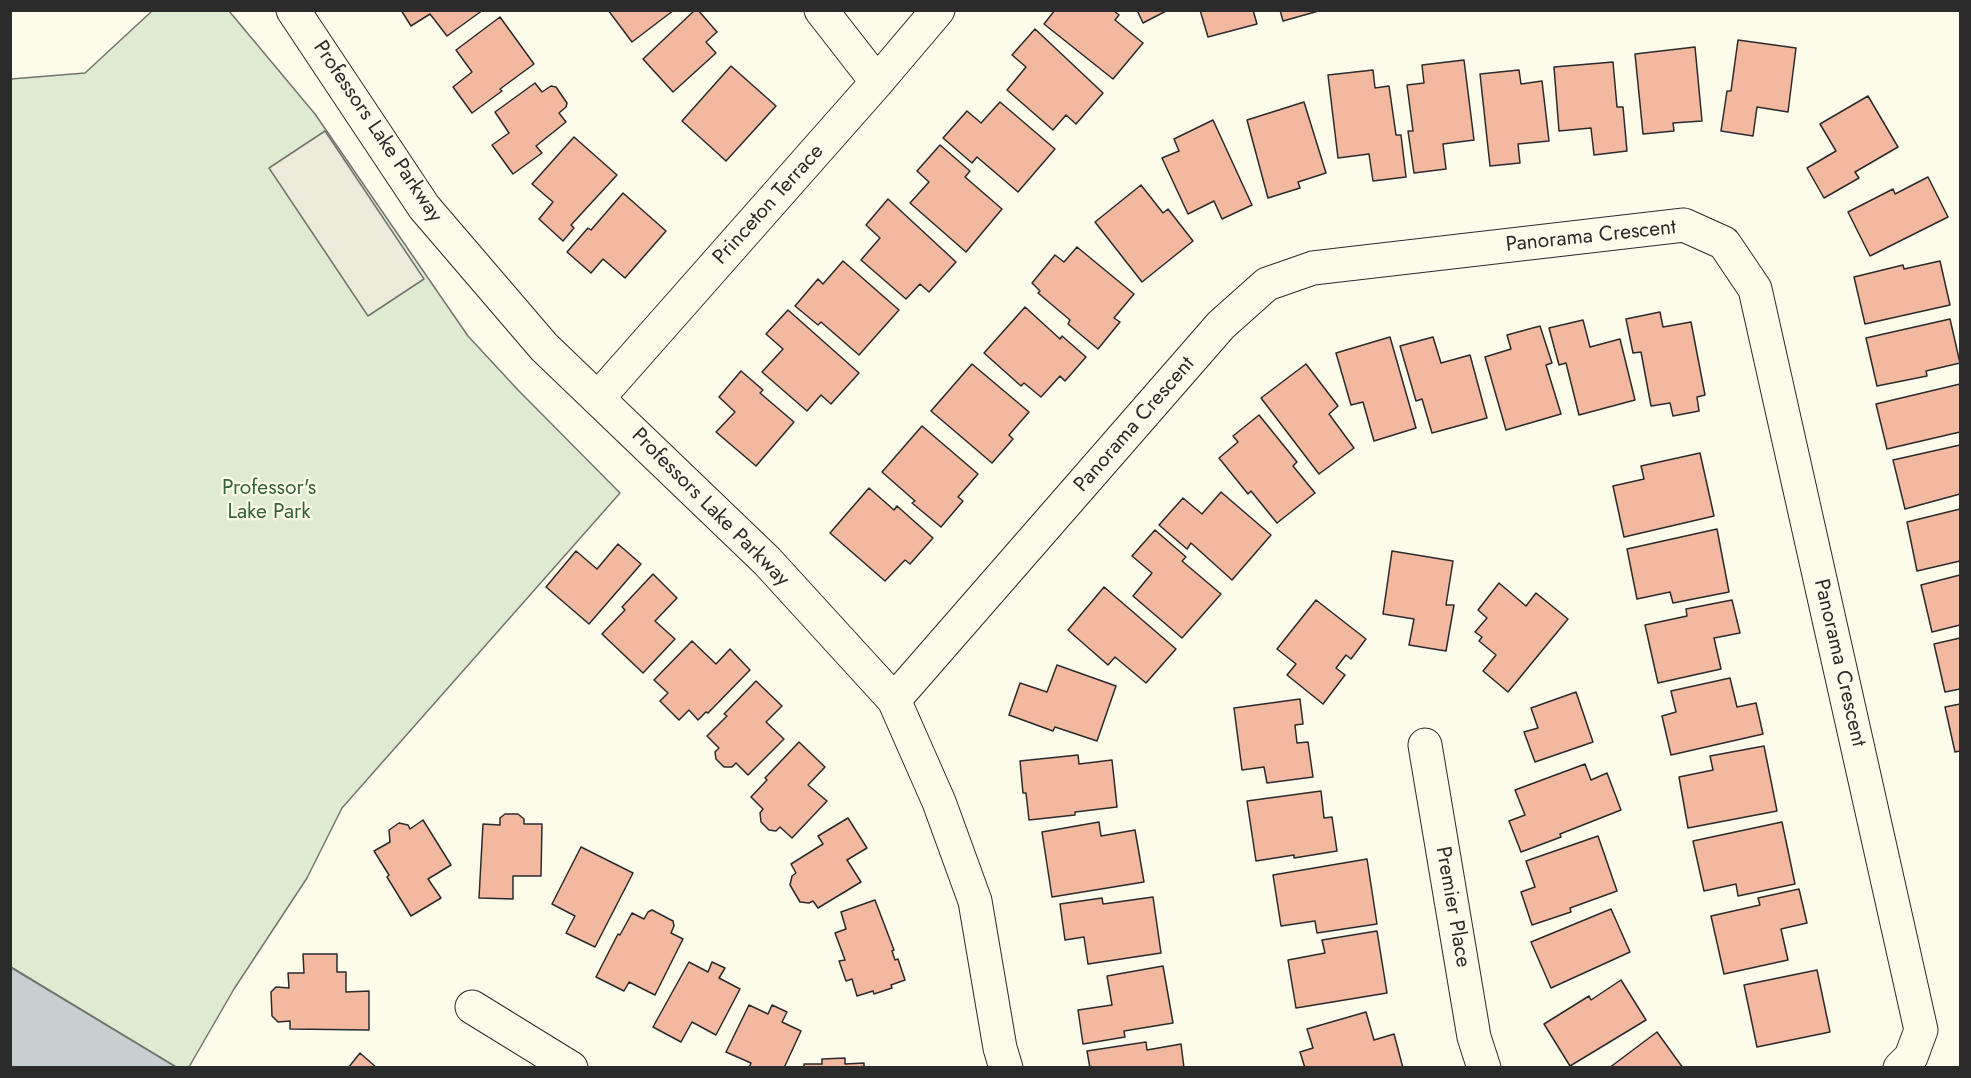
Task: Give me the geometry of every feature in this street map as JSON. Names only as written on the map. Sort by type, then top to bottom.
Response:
[{"type":"street","name":"Professors Lake Parkway","points":[[293,10],[424,207],[544,347],[767,561],[894,700],[939,802],[975,901],[1000,1048],[1006,1068]]},
{"type":"street","points":[[821,10],[877,82]]},
{"type":"street","name":"Princeton Terrace","points":[[598,398],[938,10]]},
{"type":"street","name":"Panorama Crescent","points":[[894,700],[1221,325],[1268,284],[1313,268],[1684,225],[1724,243],[1755,289],[1921,1030],[1911,1057],[1900,1068]]},
{"type":"street","name":"Premier Place","points":[[1425,745],[1474,1036],[1484,1068]]},
{"type":"street","points":[[472,1007],[571,1068]]},
{"type":"green space","name":"Professor's Lake Park","points":[[152,11],[229,11],[315,114],[468,336],[620,493],[342,808],[307,878],[234,989],[189,1067],[176,1067],[11,967],[11,79],[85,73]]},
{"type":"shaded area","points":[[325,131],[424,279],[368,316],[269,168]]},
{"type":"shaded area","points":[[10,967],[25,976],[176,1067],[11,1067]]},
{"type":"building","points":[[401,10],[483,10],[447,36],[430,14],[411,26]]},
{"type":"building","points":[[608,10],[674,10],[632,42]]},
{"type":"building","points":[[695,10],[698,10],[717,32],[706,42],[716,53],[673,92],[643,59]]},
{"type":"building","points":[[1055,10],[1113,10],[1119,15],[1115,20],[1143,43],[1113,79],[1044,24]]},
{"type":"building","points":[[1137,10],[1168,10],[1143,23]]},
{"type":"building","points":[[1200,10],[1253,10],[1257,24],[1208,37]]},
{"type":"building","points":[[1280,10],[1322,10],[1283,21]]},
{"type":"building","points":[[500,17],[534,64],[472,113],[453,87],[472,72],[456,50]]},
{"type":"building","points":[[1035,29],[1103,93],[1076,124],[1066,115],[1053,130],[1007,90],[1026,67],[1012,55]]},
{"type":"building","points":[[1738,40],[1796,48],[1788,112],[1757,107],[1753,136],[1721,131],[1727,91],[1731,91]]},
{"type":"building","points":[[1695,47],[1702,121],[1673,123],[1674,131],[1643,134],[1635,54]]},
{"type":"building","points":[[1464,60],[1474,140],[1443,144],[1446,169],[1414,173],[1408,131],[1413,131],[1407,85],[1424,83],[1422,65]]},
{"type":"building","points":[[1613,62],[1617,107],[1623,107],[1627,151],[1594,155],[1591,128],[1559,131],[1554,67]]},
{"type":"building","points":[[731,66],[776,106],[726,161],[682,121]]},
{"type":"building","points":[[1373,70],[1375,88],[1389,86],[1396,135],[1401,135],[1406,177],[1373,181],[1369,154],[1338,158],[1328,75]]},
{"type":"building","points":[[1519,70],[1521,84],[1542,81],[1549,141],[1518,144],[1520,163],[1490,166],[1480,74]]},
{"type":"building","points":[[535,83],[542,92],[551,86],[556,87],[567,103],[559,113],[566,122],[536,146],[542,153],[513,174],[492,145],[509,133],[495,112]]},
{"type":"building","points":[[1868,96],[1898,147],[1855,172],[1859,178],[1824,198],[1807,168],[1836,151],[1820,124]]},
{"type":"building","points":[[1000,102],[1055,149],[1018,192],[977,157],[972,163],[943,138],[967,111],[981,123]]},
{"type":"building","points":[[1304,102],[1326,173],[1298,182],[1300,188],[1268,198],[1247,120]]},
{"type":"building","points":[[1213,120],[1252,205],[1222,219],[1214,201],[1188,214],[1162,158],[1179,151],[1174,139]]},
{"type":"building","points":[[574,137],[617,175],[571,225],[574,228],[563,241],[539,219],[553,202],[532,184]]},
{"type":"building","points":[[940,145],[970,171],[965,177],[1002,209],[966,252],[910,203],[929,182],[917,171]]},
{"type":"building","points":[[1928,177],[1948,217],[1870,256],[1848,212],[1893,189],[1895,194]]},
{"type":"building","points":[[1141,185],[1163,213],[1168,209],[1193,241],[1142,282],[1095,222]]},
{"type":"building","points":[[623,193],[666,231],[625,278],[603,259],[591,273],[567,252],[588,228],[591,230]]},
{"type":"building","points":[[888,199],[956,262],[929,292],[920,284],[906,299],[861,260],[880,238],[866,225]]},
{"type":"building","points":[[1077,247],[1134,294],[1114,318],[1120,322],[1098,349],[1068,324],[1070,320],[1038,293],[1040,291],[1032,283],[1055,255],[1064,262]]},
{"type":"building","points":[[843,261],[899,310],[859,355],[821,322],[818,325],[795,306],[818,279],[823,284]]},
{"type":"building","points":[[1940,261],[1950,305],[1865,324],[1854,277],[1903,265],[1904,269]]},
{"type":"building","points":[[1025,307],[1060,339],[1062,336],[1086,357],[1065,381],[1060,376],[1041,397],[1024,383],[1021,386],[984,353]]},
{"type":"building","points":[[788,310],[859,373],[831,404],[821,395],[807,411],[762,372],[783,349],[766,334]]},
{"type":"building","points":[[1660,312],[1663,327],[1691,322],[1705,395],[1697,397],[1699,411],[1673,416],[1670,403],[1651,406],[1641,352],[1633,353],[1626,319]]},
{"type":"building","points":[[1950,319],[1960,363],[1926,371],[1927,376],[1877,386],[1866,338]]},
{"type":"building","points":[[1583,320],[1590,347],[1620,339],[1635,400],[1579,415],[1566,363],[1559,365],[1549,328]]},
{"type":"building","points":[[1540,326],[1552,363],[1546,365],[1561,414],[1506,430],[1485,357],[1511,349],[1507,335]]},
{"type":"building","points":[[1390,337],[1416,428],[1374,441],[1363,402],[1351,405],[1336,353]]},
{"type":"building","points":[[1433,337],[1441,363],[1470,355],[1487,418],[1432,433],[1422,399],[1416,401],[1400,346]]},
{"type":"building","points":[[972,364],[1029,412],[1009,435],[1013,439],[992,463],[931,411]]},
{"type":"building","points":[[1306,364],[1338,406],[1329,414],[1354,448],[1319,474],[1261,398]]},
{"type":"building","points":[[741,371],[763,390],[760,393],[794,422],[756,466],[716,432],[735,412],[719,397]]},
{"type":"building","points":[[1960,384],[1960,432],[1887,449],[1876,404]]},
{"type":"building","points":[[1259,415],[1297,462],[1293,466],[1315,493],[1277,523],[1251,491],[1248,494],[1219,458],[1238,442],[1233,436]]},
{"type":"building","points":[[922,426],[978,474],[958,497],[963,501],[941,527],[912,503],[915,501],[882,472]]},
{"type":"building","points":[[1960,445],[1960,494],[1905,509],[1893,460]]},
{"type":"building","points":[[1700,453],[1714,516],[1624,537],[1613,486],[1644,479],[1641,466]]},
{"type":"building","points":[[869,488],[894,510],[897,506],[933,538],[910,564],[905,560],[885,581],[830,533]]},
{"type":"building","points":[[1221,492],[1271,535],[1232,580],[1191,543],[1187,549],[1159,525],[1183,498],[1202,514]]},
{"type":"building","points":[[1960,509],[1960,561],[1917,571],[1907,522]]},
{"type":"building","points":[[1717,529],[1729,592],[1673,603],[1670,592],[1637,599],[1627,549]]},
{"type":"building","points":[[1155,530],[1186,557],[1182,561],[1221,594],[1182,638],[1133,596],[1152,573],[1132,556]]},
{"type":"building","points":[[618,544],[641,564],[589,624],[546,587],[576,551],[597,569]]},
{"type":"building","points":[[1392,551],[1453,561],[1446,605],[1454,605],[1446,651],[1409,645],[1414,619],[1383,614]]},
{"type":"building","points":[[653,574],[677,598],[655,621],[675,639],[643,673],[602,634],[625,610],[622,607]]},
{"type":"building","points":[[1960,575],[1960,625],[1932,632],[1921,585]]},
{"type":"building","points":[[1499,583],[1526,606],[1536,593],[1568,619],[1508,692],[1483,671],[1496,655],[1479,641],[1482,637],[1475,632],[1487,618],[1478,610]]},
{"type":"building","points":[[1104,587],[1176,649],[1146,683],[1115,657],[1108,665],[1068,630]]},
{"type":"building","points":[[1316,600],[1366,639],[1351,659],[1346,655],[1336,668],[1345,675],[1323,704],[1287,675],[1296,664],[1277,649]]},
{"type":"building","points":[[1732,600],[1740,633],[1714,638],[1721,669],[1658,683],[1645,625],[1687,616],[1686,609]]},
{"type":"building","points":[[1960,638],[1960,689],[1945,692],[1934,644]]},
{"type":"building","points":[[692,641],[716,664],[730,649],[750,670],[708,713],[706,712],[698,720],[689,710],[679,720],[660,701],[668,693],[654,680]]},
{"type":"building","points":[[1057,665],[1116,686],[1097,741],[1055,727],[1053,731],[1009,715],[1020,683],[1047,692]]},
{"type":"building","points":[[1730,678],[1737,707],[1756,703],[1763,734],[1671,755],[1662,716],[1676,712],[1671,691]]},
{"type":"building","points":[[756,681],[782,706],[766,722],[784,739],[748,775],[736,763],[732,767],[724,767],[716,759],[715,752],[719,748],[707,736],[727,716],[724,714]]},
{"type":"building","points":[[1576,692],[1593,742],[1535,762],[1524,732],[1538,728],[1531,708]]},
{"type":"building","points":[[1300,699],[1303,724],[1295,725],[1297,743],[1308,742],[1313,777],[1267,783],[1264,767],[1242,770],[1234,708]]},
{"type":"building","points":[[1960,704],[1960,751],[1955,752],[1945,707]]},
{"type":"building","points":[[799,742],[825,767],[808,785],[827,801],[792,838],[780,827],[776,831],[769,830],[761,822],[760,813],[763,809],[751,797],[767,780],[765,778]]},
{"type":"building","points":[[1764,746],[1777,811],[1688,828],[1679,777],[1713,770],[1710,756]]},
{"type":"building","points":[[1078,755],[1079,764],[1112,760],[1117,807],[1029,820],[1026,793],[1023,793],[1020,761]]},
{"type":"building","points":[[1585,764],[1591,780],[1607,773],[1621,810],[1521,852],[1509,821],[1525,815],[1515,790]]},
{"type":"building","points":[[1321,791],[1324,818],[1332,817],[1337,851],[1256,861],[1247,801]]},
{"type":"building","points":[[505,814],[518,814],[524,819],[524,824],[542,824],[541,876],[513,876],[513,899],[479,898],[483,824],[500,825],[500,818]]},
{"type":"building","points":[[848,818],[867,848],[847,860],[861,882],[818,908],[813,901],[800,902],[790,885],[792,876],[796,873],[791,864],[823,844],[818,836]]},
{"type":"building","points":[[423,820],[451,865],[428,879],[441,898],[411,916],[374,851],[390,842],[389,830],[399,823],[408,825],[410,829]]},
{"type":"building","points":[[1099,822],[1101,836],[1135,830],[1144,882],[1052,897],[1042,832]]},
{"type":"building","points":[[1782,822],[1795,884],[1738,896],[1736,884],[1704,891],[1693,841]]},
{"type":"building","points":[[1598,836],[1617,891],[1570,908],[1571,912],[1532,925],[1521,892],[1535,887],[1526,861]]},
{"type":"building","points":[[581,847],[633,873],[595,947],[566,933],[575,916],[552,904]]},
{"type":"building","points":[[1367,859],[1377,924],[1317,933],[1315,921],[1281,926],[1273,875]]},
{"type":"building","points":[[1799,889],[1807,923],[1781,929],[1788,960],[1724,974],[1711,916],[1760,905],[1758,898]]},
{"type":"building","points":[[1153,897],[1161,953],[1088,964],[1084,937],[1065,940],[1060,904],[1102,898],[1103,904]]},
{"type":"building","points":[[875,900],[894,950],[892,951],[895,960],[898,959],[905,980],[891,985],[892,988],[874,994],[873,991],[857,996],[852,979],[846,981],[839,961],[845,960],[835,933],[846,929],[841,912]]},
{"type":"building","points":[[1611,909],[1630,952],[1551,988],[1531,942]]},
{"type":"building","points":[[652,910],[673,921],[674,926],[671,933],[683,939],[655,995],[629,982],[624,991],[596,977],[618,934],[620,935],[632,913],[644,919]]},
{"type":"building","points":[[1377,931],[1387,993],[1296,1008],[1288,960],[1325,953],[1322,940]]},
{"type":"building","points":[[303,954],[337,954],[337,972],[346,972],[346,992],[369,991],[369,1030],[290,1029],[290,1021],[278,1022],[272,1016],[271,992],[276,987],[289,988],[288,973],[304,973]]},
{"type":"building","points":[[689,962],[708,972],[712,962],[725,968],[719,978],[740,989],[716,1035],[692,1022],[681,1042],[653,1027]]},
{"type":"building","points":[[1163,966],[1173,1023],[1124,1031],[1125,1037],[1083,1044],[1078,1010],[1112,1005],[1107,976]]},
{"type":"building","points":[[1817,970],[1830,1032],[1757,1047],[1744,985]]},
{"type":"building","points":[[1621,980],[1646,1020],[1570,1066],[1544,1024],[1589,996],[1591,1000]]},
{"type":"building","points":[[749,1005],[768,1014],[772,1005],[787,1012],[782,1022],[801,1031],[784,1068],[749,1068],[751,1063],[726,1052]]},
{"type":"building","points":[[1366,1012],[1374,1040],[1394,1034],[1403,1068],[1305,1068],[1300,1052],[1313,1048],[1307,1029]]},
{"type":"building","points":[[1657,1032],[1683,1068],[1609,1068]]},
{"type":"building","points":[[1146,1042],[1147,1050],[1181,1044],[1184,1068],[1090,1068],[1087,1051]]},
{"type":"building","points":[[360,1053],[377,1068],[348,1068]]},
{"type":"building","points":[[845,1058],[845,1064],[864,1063],[864,1068],[804,1068],[804,1064],[822,1064],[822,1059]]}]
